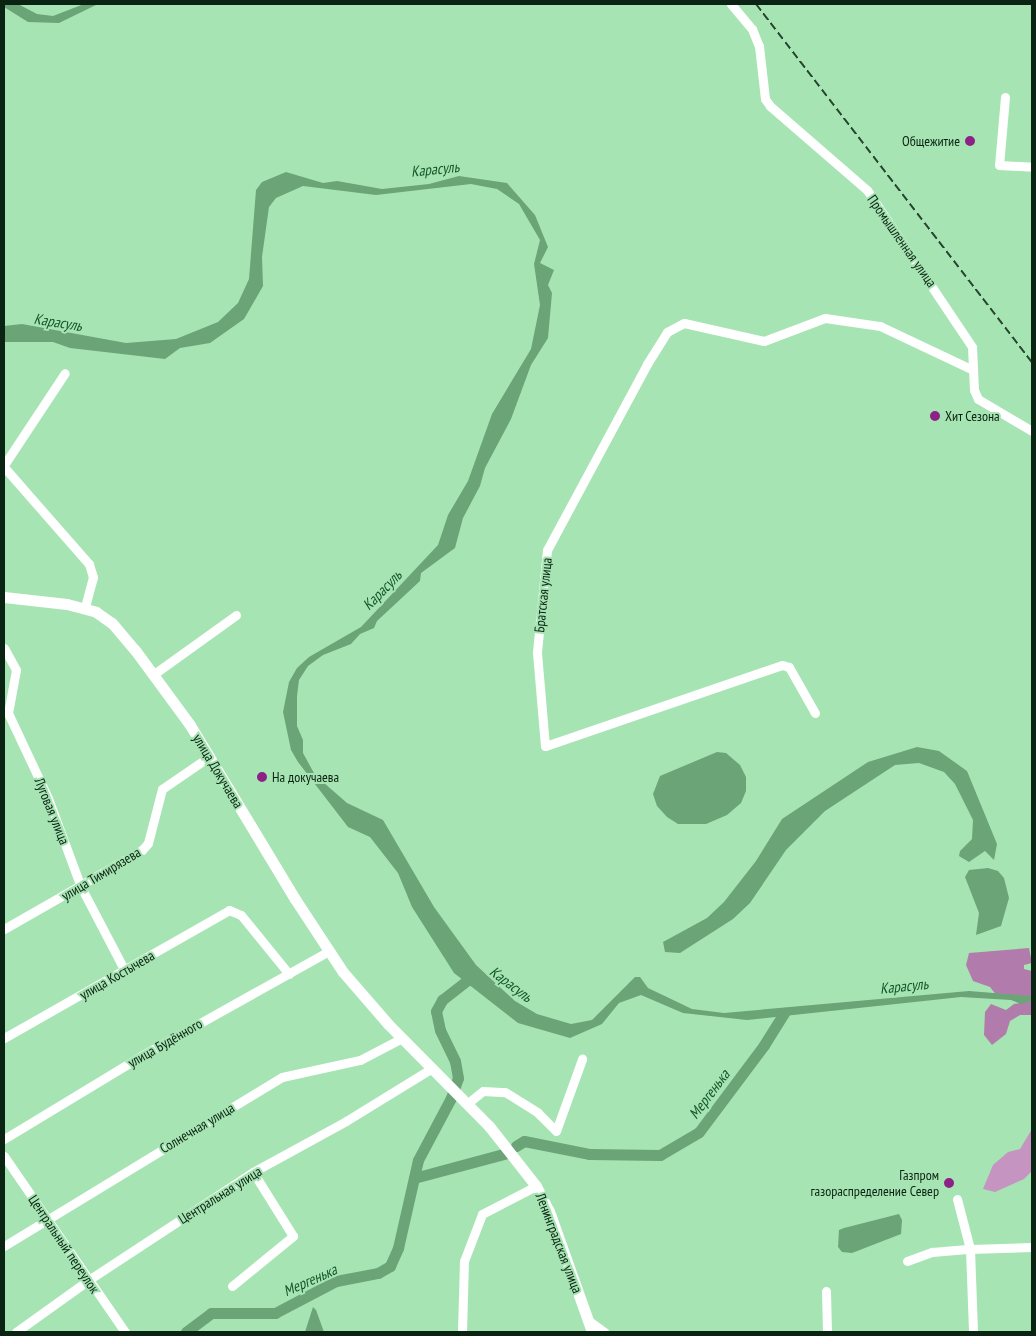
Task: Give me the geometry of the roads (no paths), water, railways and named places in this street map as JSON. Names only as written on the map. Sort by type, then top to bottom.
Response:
[{"type":"main road","points":[[4,597],[85,607]]},
{"type":"main road","name":"улица Докучаева","points":[[85,607],[112,623],[154,674],[210,756],[329,951],[357,989],[402,1038],[458,1092]]},
{"type":"main road","name":"Ленинградская улица","points":[[458,1092],[536,1186],[546,1204],[591,1327]]},
{"type":"street","name":"Промышленная улица","points":[[731,4],[752,29],[759,46],[765,99],[770,106],[867,190],[960,326],[972,347],[972,370],[978,399],[1032,431]]},
{"type":"street","points":[[1006,97],[999,165],[1032,167]]},
{"type":"street","name":"Братская улица","points":[[815,713],[789,667],[782,666],[545,746],[537,652],[548,550],[667,332],[684,323],[764,341],[825,318],[880,326],[972,370]]},
{"type":"street","points":[[66,373],[4,466],[89,564],[93,577],[85,607]]},
{"type":"street","points":[[154,674],[236,615]]},
{"type":"street","name":"Луговая улица","points":[[4,648],[16,670],[8,713],[48,798],[80,887],[125,971]]},
{"type":"street","name":"улица Тимирязева","points":[[4,928],[80,887],[142,850],[148,843],[162,789],[210,756]]},
{"type":"street","name":"улица Костычева","points":[[4,1038],[125,971],[229,910],[241,915],[289,974]]},
{"type":"street","name":"улица Будённого","points":[[4,1139],[141,1056],[329,951]]},
{"type":"street","name":"Солнечная улица","points":[[4,1246],[47,1218],[282,1077],[360,1060],[402,1038]]},
{"type":"street","points":[[468,1103],[483,1091],[505,1092],[538,1113],[556,1131],[582,1059]]},
{"type":"street","name":"Центральная улица","points":[[16,1332],[90,1279],[253,1172],[346,1121],[432,1068]]},
{"type":"street","name":"Центральный переулок","points":[[4,1156],[125,1332]]},
{"type":"street","points":[[232,1286],[293,1236],[253,1172]]},
{"type":"street","points":[[462,1332],[464,1261],[482,1214],[536,1186]]},
{"type":"street","points":[[957,1199],[970,1249],[973,1332]]},
{"type":"street","points":[[907,1261],[932,1252],[1032,1247]]},
{"type":"street","points":[[826,1291],[827,1332]]},
{"type":"street","points":[[591,1327],[604,1332]]},
{"type":"waterway","name":"Мергенька","points":[[186,1332],[211,1313],[275,1313],[336,1281],[378,1273],[390,1266],[398,1248],[418,1160],[451,1098],[458,1078],[455,1061],[440,1030],[436,1011],[442,1000],[474,975]]},
{"type":"waterway","name":"Мергенька","points":[[516,1146],[524,1141],[589,1154],[660,1155],[699,1132],[764,1045],[784,1013]]},
{"type":"waterway","name":"Мергенька","points":[[414,1178],[507,1153]]},
{"type":"railway","points":[[756,4],[1032,362]]},
{"type":"place","name":"Общежитие","points":[[970,141]]},
{"type":"place","name":"Хит Сезона","points":[[935,416]]},
{"type":"place","name":"На докучаева","points":[[262,777]]},
{"type":"place","name":"Газпром газораспределение Север","points":[[949,1183]]},
{"type":"water label","name":"Карасуль","points":[[435,169]]},
{"type":"water label","name":"Карасуль","points":[[58,322]]},
{"type":"water label","name":"Карасуль","points":[[382,590]]},
{"type":"water label","name":"Карасуль","points":[[511,984]]},
{"type":"water label","name":"Карасуль","points":[[904,986]]}]
